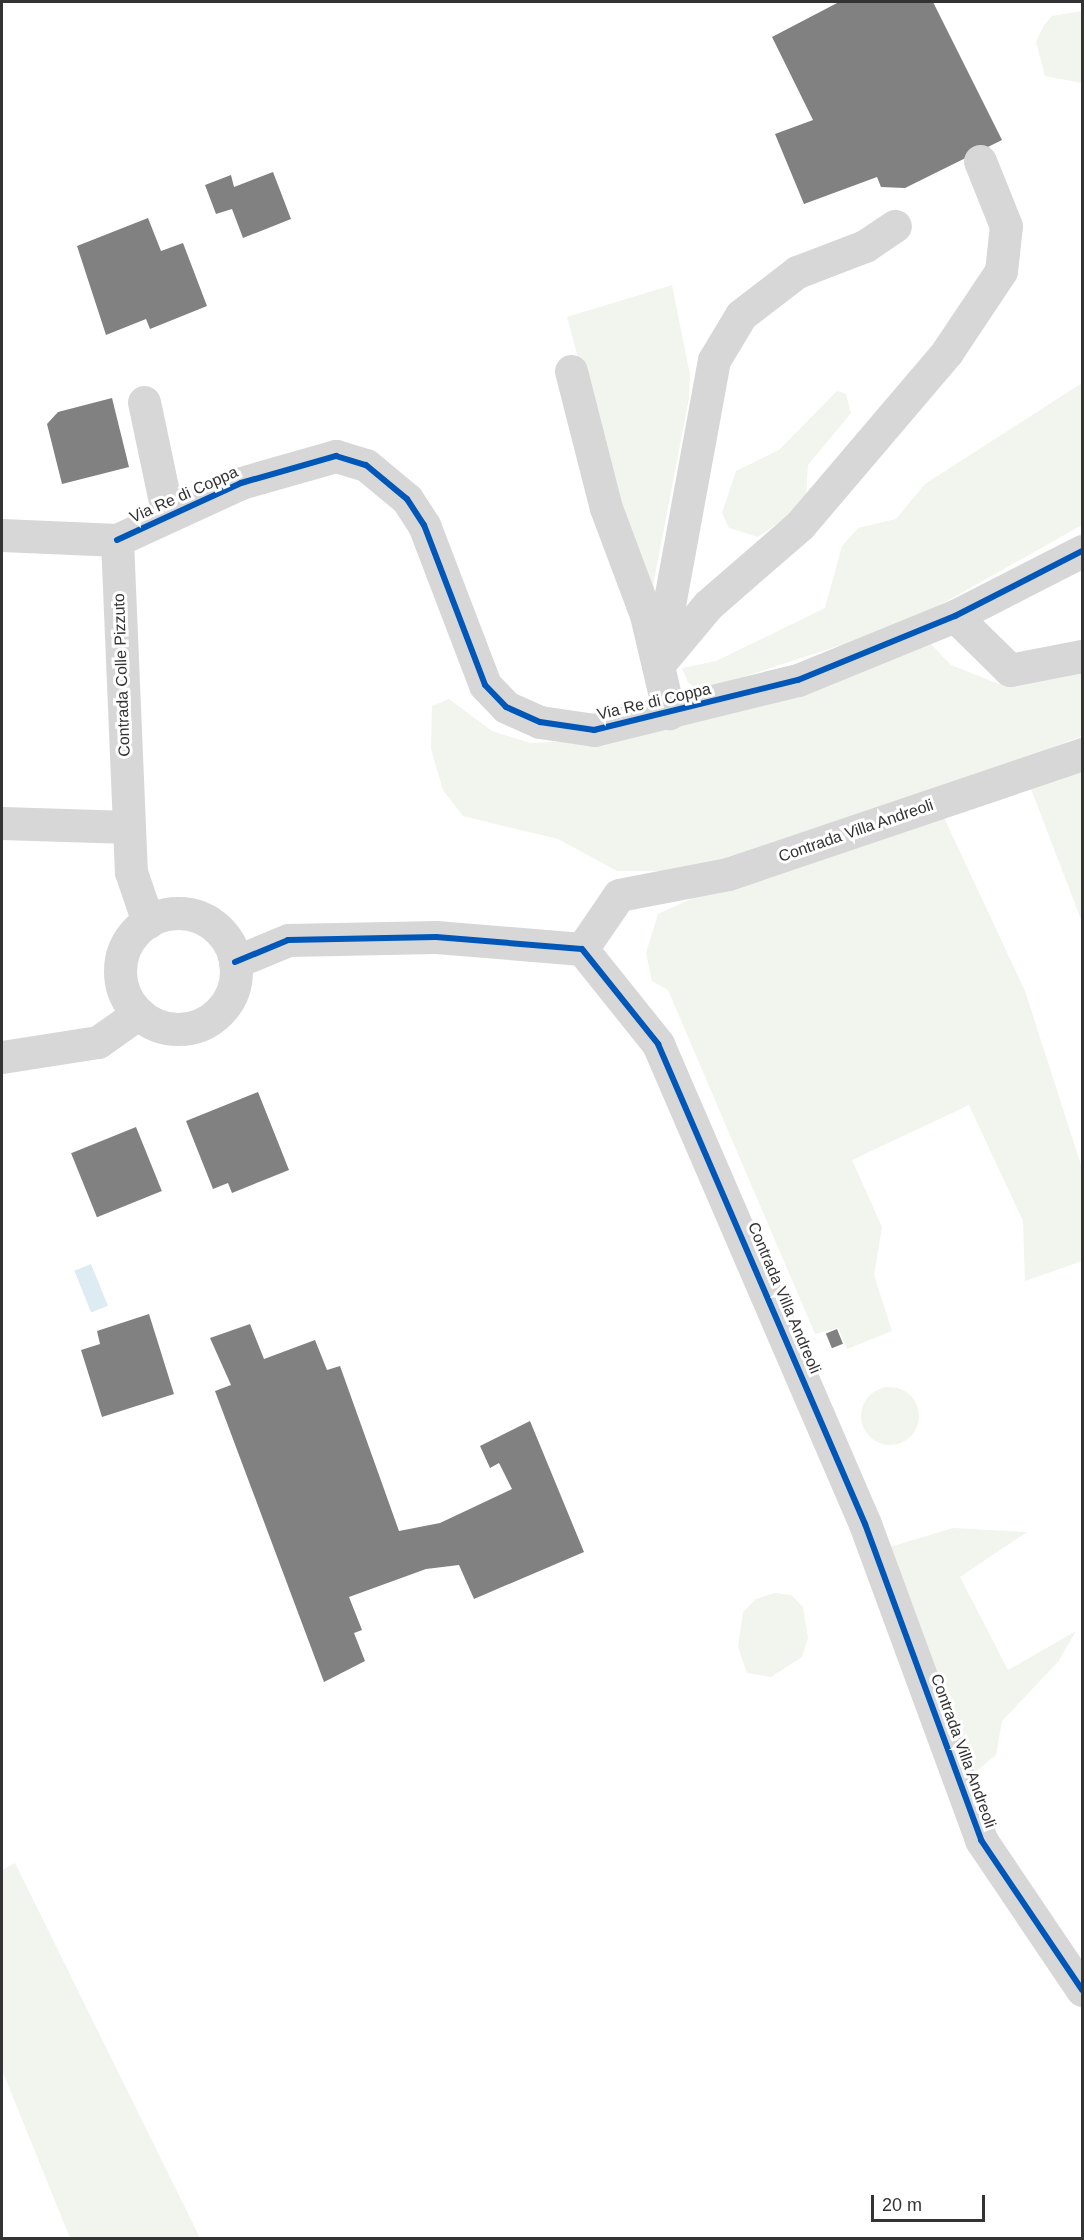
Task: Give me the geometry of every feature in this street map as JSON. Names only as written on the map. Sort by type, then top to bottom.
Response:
[{"type":"street","points":[[658,665],[708,604],[800,525],[947,352],[1001,271],[1006,226],[980,160]]},
{"type":"street","points":[[658,665],[714,360],[741,315],[797,272],[865,246],[895,226]]},
{"type":"street","points":[[571,371],[606,508],[646,615],[669,713]]},
{"type":"street","points":[[144,402],[168,516]]},
{"type":"street","name":"Via Re di Coppa","points":[[117,540],[241,483],[336,456],[366,465],[407,500],[424,525],[474,664],[506,707],[540,722],[594,730],[798,680],[955,616],[1083,551]]},
{"type":"street","points":[[2,535],[117,540]]},
{"type":"street","name":"Contrada Colle Pizzuto","points":[[117,540],[131,872],[148,922]]},
{"type":"street","points":[[955,616],[1010,670],[1083,656]]},
{"type":"street","name":"Contrada Villa Andreoli","points":[[1083,754],[728,874],[619,895],[582,949],[658,1044],[866,1524],[981,1840],[1083,1990]]},
{"type":"street","points":[[2,823],[129,827]]},
{"type":"street","points":[[173,913],[207,920],[221,932],[235,962],[227,1000],[200,1024],[164,1027],[139,1013],[124,993],[121,957],[128,941],[148,922],[173,913]]},
{"type":"street","points":[[235,962],[288,940],[436,937],[582,949]]},
{"type":"street","points":[[2,1057],[98,1042],[139,1013]]},
{"type":"shaded area","points":[[1082,11],[1082,83],[1045,76],[1036,42],[1044,25],[1052,16]]},
{"type":"shaded area","points":[[672,285],[690,375],[689,398],[651,596],[615,494],[567,317]]},
{"type":"shaded area","points":[[1082,383],[1082,525],[906,624],[700,691],[688,682],[682,668],[716,661],[825,608],[842,546],[858,528],[896,519],[925,484]]},
{"type":"shaded area","points":[[837,391],[846,394],[851,413],[808,465],[806,495],[792,513],[758,537],[729,528],[722,513],[736,471],[779,450]]},
{"type":"shaded area","points":[[925,638],[951,665],[999,684],[1082,668],[1082,736],[933,794],[690,871],[617,871],[558,839],[463,816],[443,790],[431,749],[432,706],[449,699],[492,731],[530,743],[579,741]]},
{"type":"shaded area","points":[[1082,769],[1082,922],[1031,789]]},
{"type":"shaded area","points":[[940,809],[1025,991],[1082,1168],[1082,1261],[1025,1281],[1023,1221],[969,1105],[852,1160],[882,1227],[874,1275],[892,1331],[847,1349],[838,1328],[815,1334],[668,990],[652,981],[646,953],[658,914],[704,893]]},
{"type":"shaded area","points":[[91,1264],[108,1306],[91,1312],[74,1271]]},
{"type":"shaded area","points":[[890,1387],[906,1392],[914,1400],[919,1416],[914,1432],[906,1440],[890,1445],[874,1440],[866,1432],[861,1416],[866,1400],[874,1392]]},
{"type":"shaded area","points":[[953,1528],[1027,1532],[960,1577],[1008,1670],[1076,1631],[1058,1662],[1002,1721],[996,1755],[969,1777],[883,1549]]},
{"type":"shaded area","points":[[775,1593],[791,1595],[803,1607],[808,1638],[802,1657],[771,1677],[747,1673],[738,1647],[743,1612],[756,1599]]},
{"type":"shaded area","points":[[15,1863],[200,2238],[70,2238],[2,2070],[2,1870]]},
{"type":"building","points":[[839,2],[933,2],[1002,140],[905,188],[881,187],[877,177],[804,204],[775,134],[813,120],[772,37]]},
{"type":"building","points":[[273,172],[291,219],[243,238],[232,209],[216,214],[205,185],[231,175],[234,187]]},
{"type":"building","points":[[148,218],[161,251],[183,243],[207,306],[150,329],[146,319],[106,335],[77,246]]},
{"type":"building","points":[[112,398],[129,467],[62,484],[47,424],[58,412]]},
{"type":"building","points":[[258,1092],[289,1170],[232,1193],[228,1183],[213,1189],[186,1121]]},
{"type":"building","points":[[136,1127],[162,1191],[97,1217],[71,1153]]},
{"type":"building","points":[[149,1314],[174,1394],[102,1417],[81,1350],[100,1344],[97,1331]]},
{"type":"building","points":[[250,1324],[264,1359],[315,1340],[327,1370],[340,1366],[399,1531],[440,1523],[512,1489],[499,1463],[490,1468],[480,1446],[530,1421],[584,1552],[474,1599],[459,1565],[426,1569],[349,1597],[362,1630],[354,1633],[365,1661],[324,1682],[215,1391],[231,1385],[210,1338]]},
{"type":"building","points":[[837,1329],[843,1344],[832,1348],[826,1333]]},
{"type":"cycle path","points":[[117,540],[241,483],[336,456],[366,465],[407,499],[424,525],[485,685],[506,707],[540,722],[594,730],[798,680],[955,616],[1082,551]]},
{"type":"cycle path","points":[[235,962],[288,940],[436,937],[582,949],[658,1044],[865,1524],[981,1840],[1082,1990]]}]
